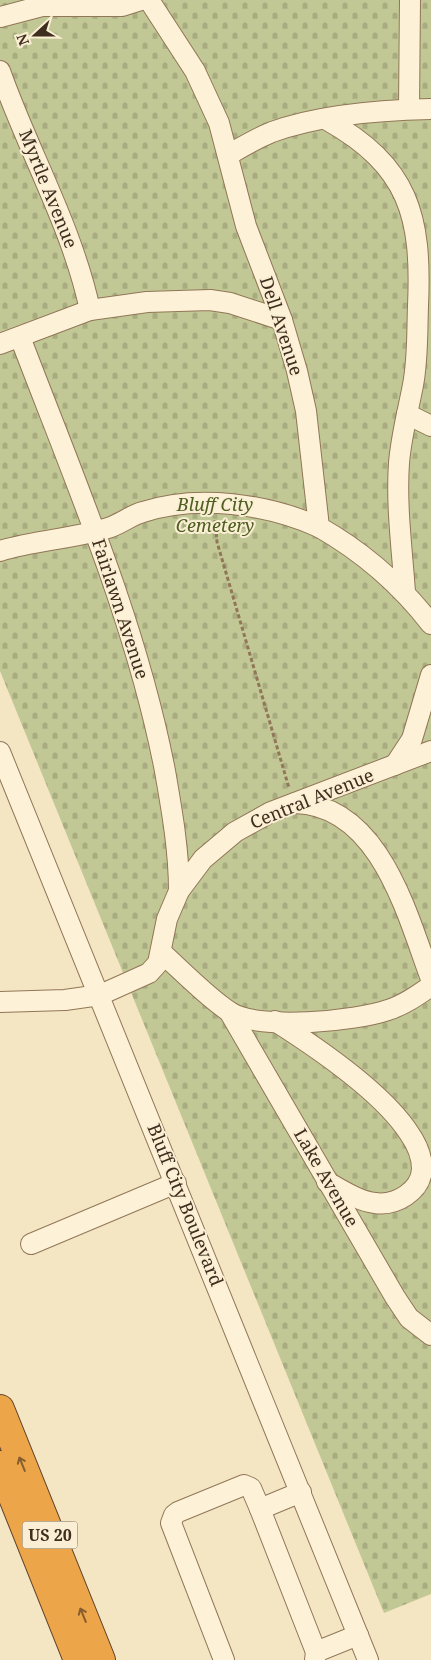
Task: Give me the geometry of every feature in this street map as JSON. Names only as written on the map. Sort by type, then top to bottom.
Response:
[{"type":"highway","name":"US 20","points":[[0,1409],[101,1660]]},
{"type":"highway","name":"US 20","points":[[0,1465],[78,1660]]},
{"type":"street","points":[[0,17],[42,6],[122,6],[141,0]]},
{"type":"street","name":"Dell Avenue","points":[[150,0],[195,71],[219,124],[246,226],[282,320],[306,411],[319,527]]},
{"type":"street","points":[[409,109],[410,0]]},
{"type":"street","name":"Myrtle Avenue","points":[[0,70],[65,226],[84,282],[90,310]]},
{"type":"street","points":[[228,155],[274,132],[327,120],[409,109],[431,109]]},
{"type":"street","points":[[327,120],[362,142],[376,155],[398,182],[412,213],[420,265],[422,380],[407,414],[399,463],[398,488],[405,592]]},
{"type":"street","points":[[0,344],[90,310],[147,302],[194,299],[230,303],[282,320]]},
{"type":"street","name":"Fairlawn Avenue","points":[[20,337],[94,531],[131,640],[158,733],[175,833],[179,891]]},
{"type":"street","points":[[407,414],[431,426]]},
{"type":"street","points":[[0,551],[35,541],[109,528],[141,512],[184,503],[216,504],[276,512],[319,527],[368,559],[405,592],[431,624]]},
{"type":"street","points":[[395,765],[412,739],[431,675]]},
{"type":"street","name":"Central Avenue","points":[[0,1002],[65,1000],[100,995],[149,973],[158,963],[167,919],[179,891],[203,860],[235,832],[271,812],[431,751]]},
{"type":"street","name":"Bluff City Boulevard","points":[[0,752],[368,1660]]},
{"type":"street","points":[[293,803],[308,804],[339,817],[352,826],[376,851],[399,893],[431,979]]},
{"type":"street","points":[[161,952],[230,1013],[244,1018],[303,1022],[362,1016],[388,1010],[403,1004],[431,986]]},
{"type":"street","name":"Lake Avenue","points":[[230,1013],[327,1182],[409,1318],[431,1335]]},
{"type":"street","points":[[276,1021],[349,1074],[382,1103],[409,1133],[421,1160],[422,1170],[413,1190],[405,1197],[385,1204],[365,1201],[327,1182]]},
{"type":"street","points":[[31,1244],[176,1183]]},
{"type":"street","points":[[224,1660],[171,1523],[178,1512],[244,1485],[251,1488],[260,1509],[316,1656],[358,1635]]},
{"type":"street","points":[[260,1509],[301,1492]]},
{"type":"path","points":[[216,504],[217,542],[293,803]]},
{"type":"green space","name":"Bluff City Cemetery","points":[[0,0],[431,0],[431,1594],[384,1613],[0,671]]}]
